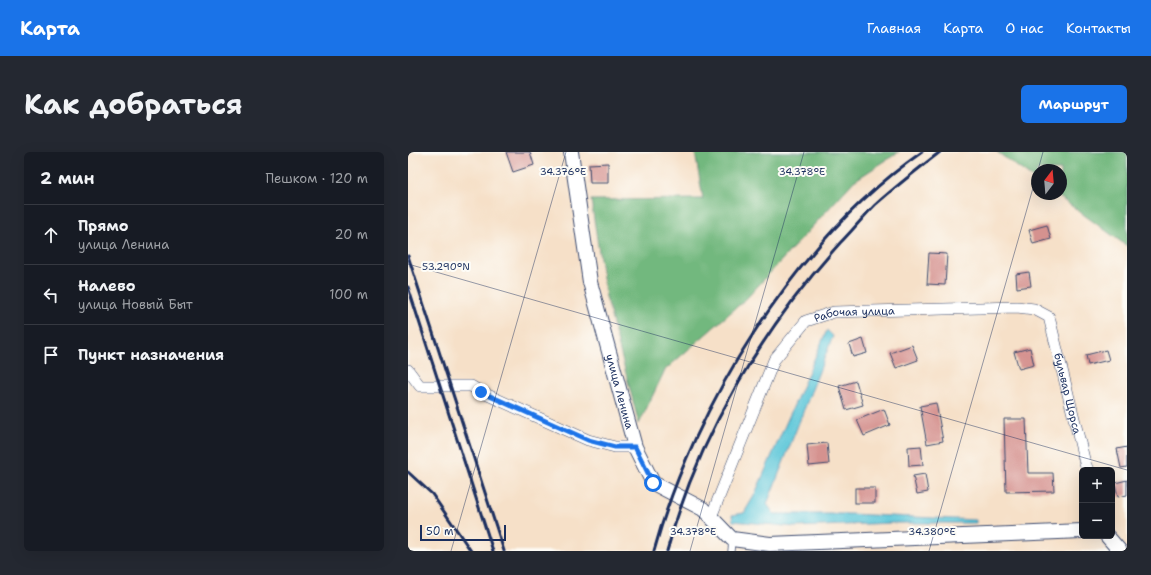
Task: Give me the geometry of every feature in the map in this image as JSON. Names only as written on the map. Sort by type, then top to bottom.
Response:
[{"type":"street","name":"улица Ленина","points":[[571,152],[590,282],[635,447],[653,483],[703,509],[711,517],[732,545]]},
{"type":"street","name":"Рабочая улица","points":[[711,517],[774,360],[806,321],[834,312],[923,308],[1017,307],[1034,309],[1048,317]]},
{"type":"street","name":"бульвар Щорса","points":[[1048,317],[1087,467]]},
{"type":"street","points":[[408,370],[420,386],[471,386],[481,392],[588,440],[615,447],[635,447]]},
{"type":"street","points":[[732,545],[1079,531]]},
{"type":"street","points":[[1109,539],[1120,551]]},
{"type":"green space","points":[[695,152],[899,152],[854,181],[746,299],[665,370],[639,424],[606,297],[591,200],[703,199]]},
{"type":"green space","points":[[997,152],[1127,152],[1127,246],[1063,200],[1067,200],[1067,164],[1031,164],[1031,177]]},
{"type":"water","points":[[827,330],[833,336],[767,504],[774,514],[850,514],[976,520],[976,523],[892,523],[796,527],[733,521],[732,515],[744,513],[754,496]]},
{"type":"building","points":[[506,152],[530,152],[534,165],[513,172]]},
{"type":"building","points":[[608,163],[608,183],[590,183],[589,164]]},
{"type":"building","points":[[1047,225],[1051,239],[1033,244],[1029,230]]},
{"type":"building","points":[[929,253],[947,254],[945,285],[927,284]]},
{"type":"building","points":[[1029,272],[1031,286],[1017,288],[1016,274]]},
{"type":"building","points":[[863,339],[867,353],[853,357],[849,344]]},
{"type":"building","points":[[912,345],[918,360],[896,368],[890,353]]},
{"type":"building","points":[[1030,348],[1034,365],[1019,369],[1014,352]]},
{"type":"building","points":[[1106,350],[1109,360],[1088,365],[1086,355]]},
{"type":"building","points":[[856,381],[863,405],[846,410],[839,386]]},
{"type":"building","points":[[936,403],[943,441],[927,444],[920,406]]},
{"type":"building","points":[[884,409],[890,425],[864,436],[857,420]]},
{"type":"building","points":[[1004,419],[1026,419],[1028,473],[1053,473],[1054,491],[1006,492]]},
{"type":"building","points":[[827,443],[829,464],[809,466],[807,445]]},
{"type":"building","points":[[921,446],[923,465],[909,466],[908,447]]},
{"type":"building","points":[[1127,447],[1127,467],[1121,468],[1117,449]]},
{"type":"building","points":[[925,474],[928,492],[917,494],[913,476]]},
{"type":"building","points":[[1127,480],[1127,495],[1118,497],[1115,483]]},
{"type":"building","points":[[855,488],[875,488],[875,503],[855,503]]},
{"type":"railway","points":[[654,551],[672,496],[695,439],[723,384],[756,330],[792,278],[833,231],[876,188],[922,152]]},
{"type":"railway","points":[[667,551],[680,509],[696,467],[715,427],[736,387],[784,312],[811,277],[866,214],[915,171],[940,152]]},
{"type":"railway","points":[[408,256],[504,551]]},
{"type":"railway","points":[[408,287],[493,551]]},
{"type":"railway","points":[[408,472],[432,494],[471,551]]},
{"type":"route","points":[[481,392],[588,440],[615,447],[635,447],[653,483]]}]
